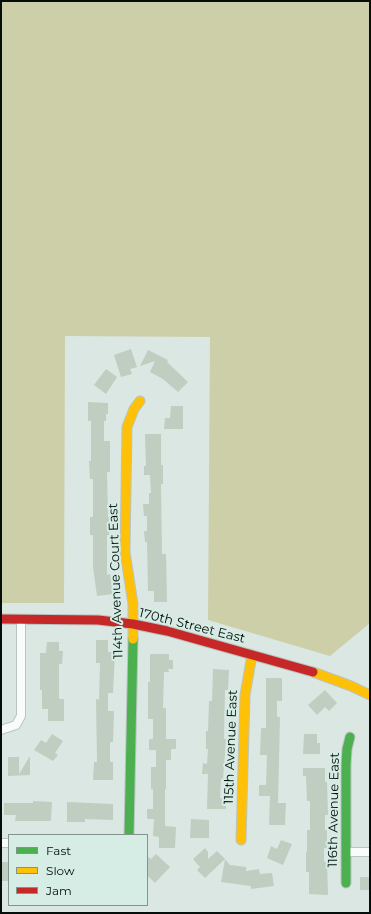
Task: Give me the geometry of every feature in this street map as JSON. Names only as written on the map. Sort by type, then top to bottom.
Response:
[{"type":"street","name":"114th Avenue Court East","points":[[129,834],[133,624],[132,604],[125,552],[127,428],[134,409],[140,401]]},
{"type":"street","name":"170th Street East","points":[[1,619],[98,620],[133,624],[167,631],[311,671],[352,686],[370,695]]},
{"type":"street","points":[[1,730],[16,725],[21,716],[22,619]]},
{"type":"street","name":"115th Avenue East","points":[[241,840],[245,695],[252,655]]},
{"type":"street","name":"116th Avenue East","points":[[346,883],[346,765],[347,749],[350,737]]},
{"type":"street","points":[[346,852],[370,852]]},
{"type":"green space","points":[[1,1],[370,1],[370,623],[330,656],[208,620],[210,337],[65,336],[64,603],[1,603]]},
{"type":"building","points":[[131,349],[137,367],[130,369],[132,374],[121,377],[114,355]]},
{"type":"building","points":[[148,350],[168,360],[167,362],[188,382],[178,392],[163,379],[150,372],[155,361],[140,366]]},
{"type":"building","points":[[106,369],[117,377],[106,394],[94,385]]},
{"type":"building","points":[[88,402],[108,403],[108,414],[106,414],[106,421],[104,421],[104,441],[110,441],[110,472],[107,472],[108,517],[110,517],[109,535],[107,535],[107,575],[110,574],[113,594],[97,596],[93,567],[93,535],[90,535],[90,517],[93,517],[93,479],[90,479],[89,461],[91,461],[91,421],[88,421]]},
{"type":"building","points":[[171,406],[183,406],[183,429],[164,429],[165,418],[170,418]]},
{"type":"building","points":[[145,434],[161,434],[161,465],[163,465],[163,484],[161,484],[162,554],[166,554],[167,602],[154,602],[154,591],[148,591],[147,542],[145,542],[144,531],[147,531],[147,516],[144,516],[143,504],[149,504],[149,493],[151,493],[150,475],[144,475],[144,466],[146,466]]},
{"type":"building","points":[[96,640],[108,640],[108,652],[115,652],[113,693],[108,693],[108,711],[114,711],[113,742],[110,742],[110,762],[113,762],[113,780],[93,780],[94,762],[97,762],[96,699],[99,700],[100,663],[96,663]]},
{"type":"building","points":[[47,642],[59,642],[59,651],[63,651],[62,664],[59,664],[59,699],[64,699],[64,721],[48,721],[48,709],[42,709],[42,690],[40,690],[40,653],[46,653]]},
{"type":"building","points":[[150,654],[169,654],[169,660],[173,660],[173,669],[168,669],[169,672],[164,672],[163,708],[166,708],[166,739],[176,739],[176,749],[171,749],[171,760],[166,760],[165,789],[165,826],[176,827],[175,848],[159,848],[159,837],[153,836],[154,819],[147,819],[147,809],[153,809],[151,767],[156,767],[156,750],[149,750],[149,739],[153,739],[153,719],[148,719]]},
{"type":"building","points":[[213,669],[229,670],[228,690],[225,690],[224,739],[226,739],[220,798],[226,798],[226,809],[207,809],[208,774],[202,774],[203,763],[207,764],[208,749],[206,749],[206,731],[208,731],[209,701],[212,701]]},
{"type":"building","points":[[266,678],[282,678],[282,701],[277,701],[277,717],[280,717],[278,803],[286,803],[285,825],[269,825],[270,796],[259,796],[259,785],[266,785],[267,755],[260,755],[261,728],[266,728]]},
{"type":"building","points":[[325,690],[337,703],[329,711],[325,707],[317,715],[308,705]]},
{"type":"building","points":[[52,734],[63,741],[55,753],[58,755],[53,761],[34,750],[41,740],[46,743]]},
{"type":"building","points":[[304,734],[317,734],[317,743],[320,743],[320,754],[303,754]]},
{"type":"building","points":[[30,756],[30,775],[8,776],[8,757],[19,757],[19,774]]},
{"type":"building","points":[[303,768],[325,768],[328,815],[325,815],[327,848],[324,848],[324,862],[327,862],[328,895],[309,894],[309,872],[306,872],[306,852],[307,830],[310,830],[310,801],[307,801],[306,776],[303,776]]},
{"type":"building","points":[[33,801],[52,802],[51,821],[15,821],[16,815],[4,815],[4,803],[33,803]]},
{"type":"building","points":[[67,802],[113,804],[113,820],[85,819],[85,822],[67,822]]},
{"type":"building","points":[[191,819],[209,820],[209,838],[190,838]]},
{"type":"building","points":[[281,840],[292,844],[283,865],[267,858],[271,846],[277,849]]},
{"type":"building","points":[[205,848],[208,852],[208,859],[217,851],[225,859],[205,878],[197,870],[200,867],[193,859]]},
{"type":"building","points":[[156,854],[170,867],[155,883],[148,876],[148,857],[151,859]]},
{"type":"building","points":[[225,859],[230,865],[246,867],[246,871],[259,869],[260,874],[272,873],[274,886],[251,889],[251,886],[221,882]]},
{"type":"building","points":[[1,862],[8,862],[8,881],[1,881]]},
{"type":"building","points":[[360,877],[370,877],[370,890],[360,890]]},
{"type":"traffic: fast","points":[[129,834],[133,639]]},
{"type":"traffic: fast","points":[[346,883],[346,765],[347,749],[350,737]]},
{"type":"traffic: slow","points":[[133,639],[133,604],[125,552],[127,427],[134,409],[140,401]]},
{"type":"traffic: slow","points":[[241,840],[245,695],[252,655]]},
{"type":"traffic: slow","points":[[313,672],[351,686],[370,695]]},
{"type":"traffic: jam","points":[[1,619],[98,620],[133,624],[167,631],[313,672]]}]
